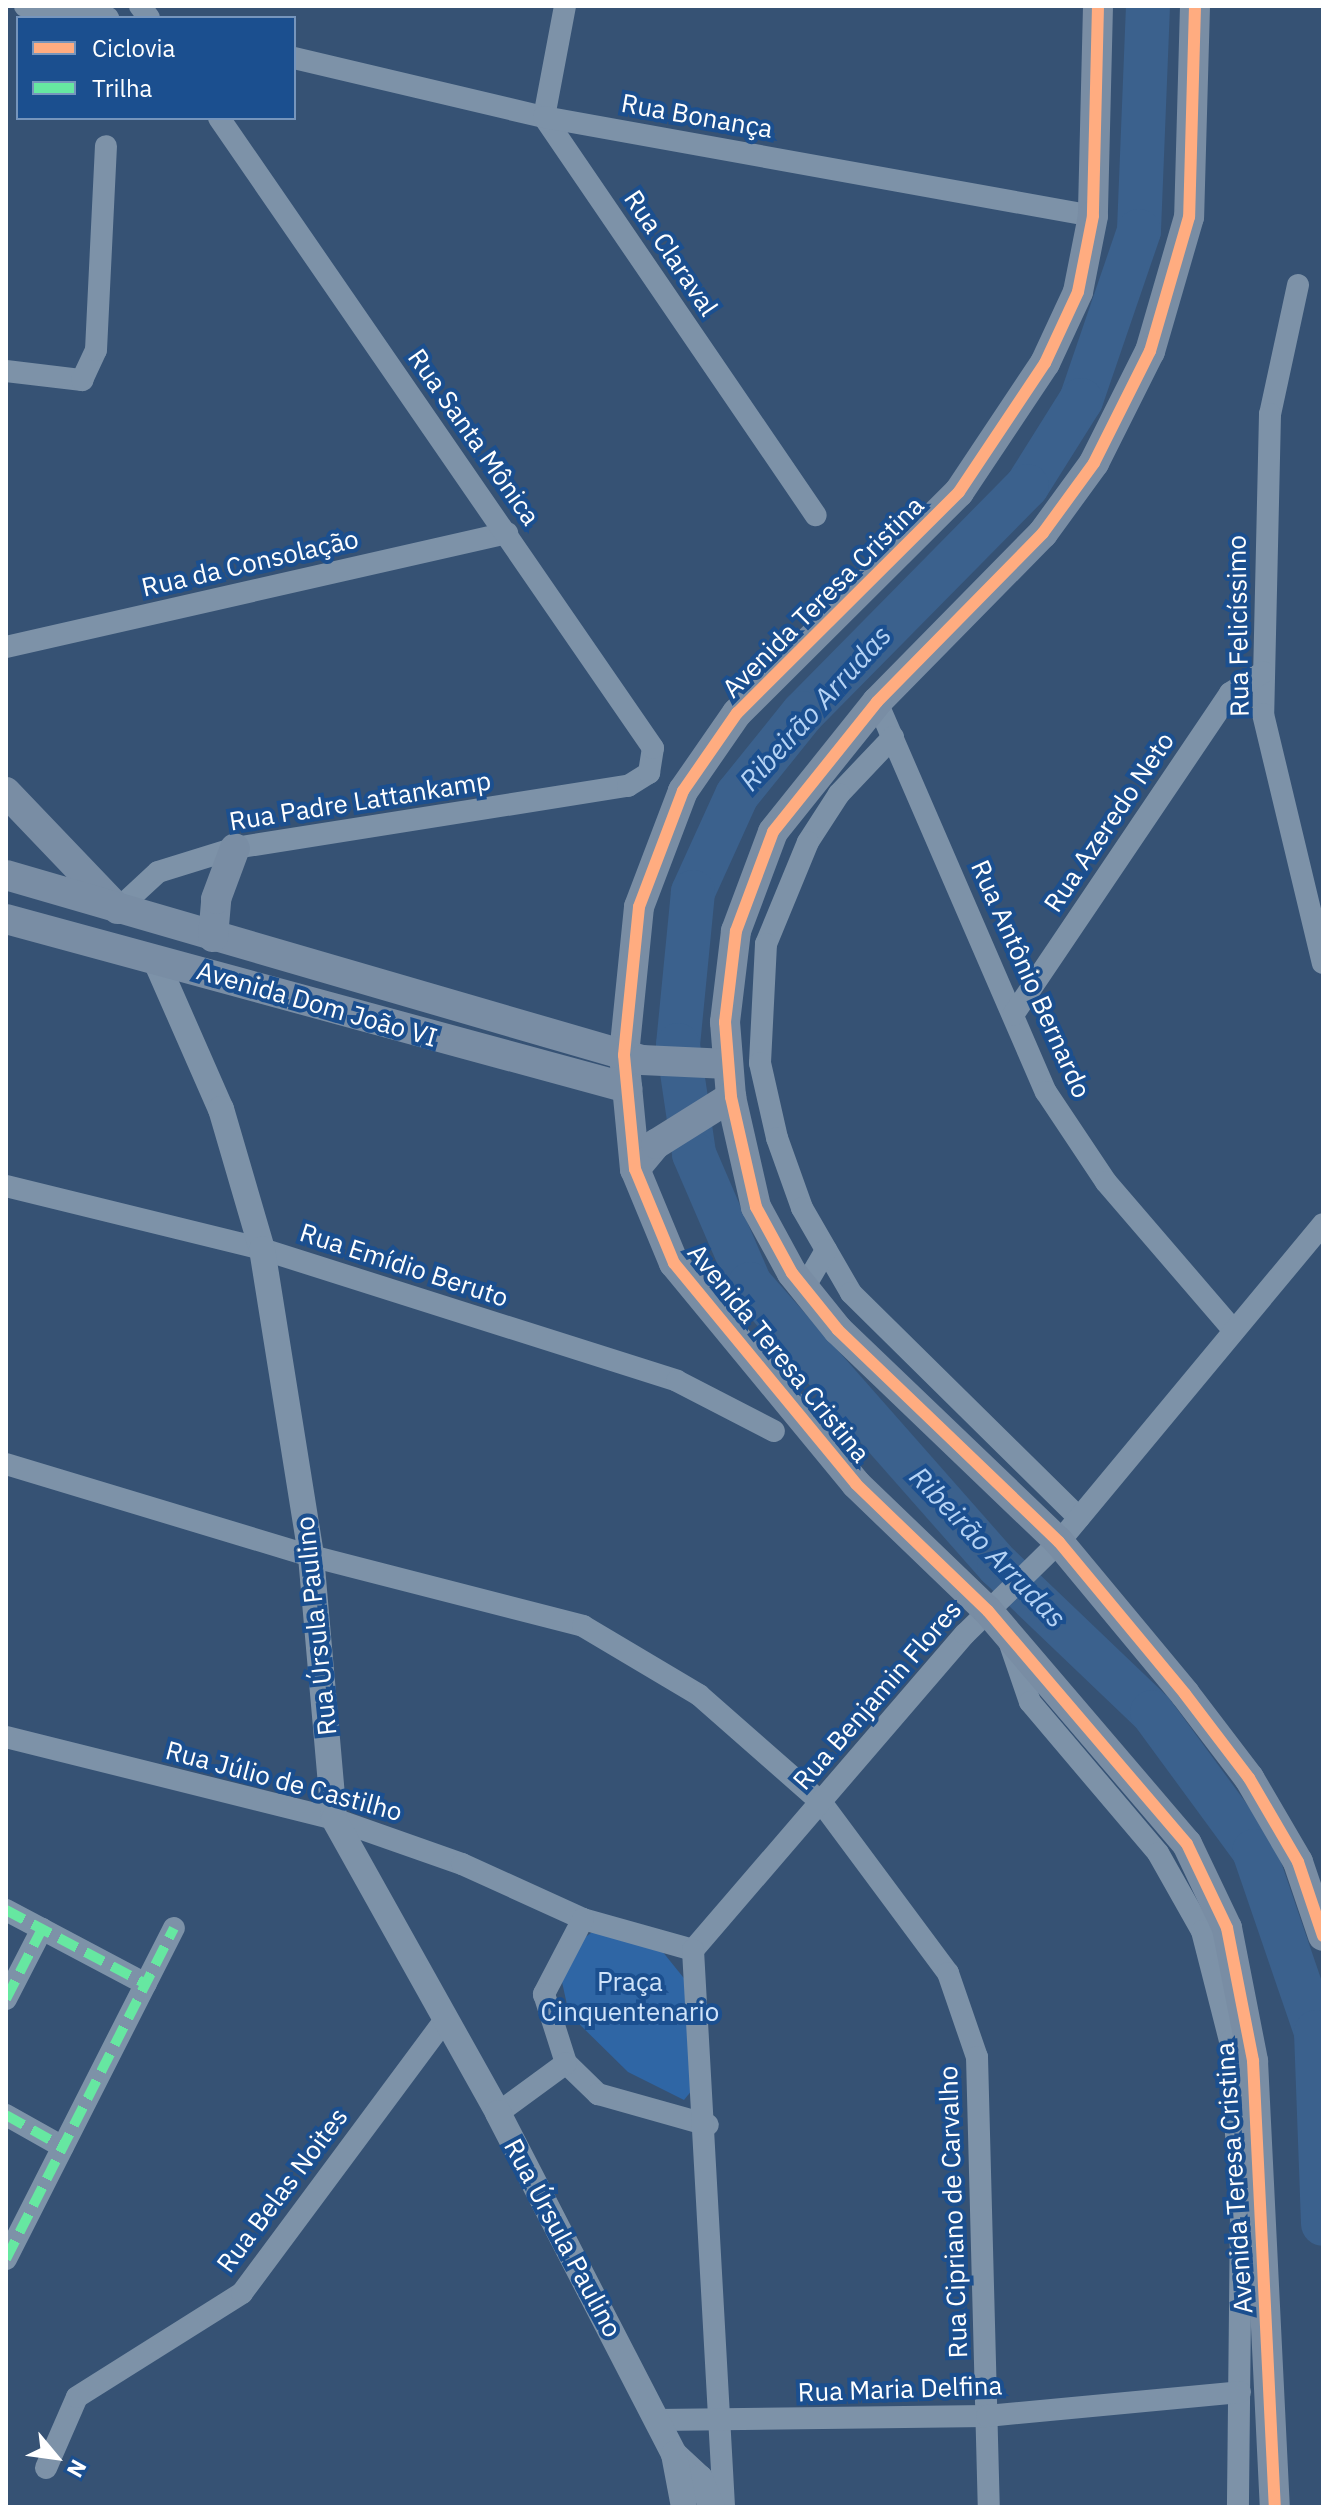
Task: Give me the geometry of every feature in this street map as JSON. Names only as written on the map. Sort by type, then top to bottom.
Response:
[{"type":"main road","name":"Avenida Teresa Cristina","points":[[1098,6],[1093,216],[1078,292],[1045,363],[959,492],[737,713],[683,791],[639,907],[633,1058],[627,1088],[635,1169],[692,1288],[856,1484],[997,1614],[1187,1844],[1227,1928],[1253,2061],[1275,2507]]},
{"type":"main road","points":[[1196,6],[1189,217],[1150,351],[1094,463],[1043,533],[877,702],[773,832],[750,882],[725,1022],[720,1064],[722,1101],[756,1207],[804,1288],[914,1403],[998,1483],[1249,1778],[1298,1862],[1323,1936]]},
{"type":"main road","name":"Rua Úrsula Paulino","points":[[6,792],[118,909],[155,959]]},
{"type":"main road","points":[[213,937],[216,899],[235,848]]},
{"type":"main road","name":"Avenida Dom João VI","points":[[6,875],[633,1058],[720,1064]]},
{"type":"main road","name":"Avenida Dom João VI","points":[[6,919],[627,1088]]},
{"type":"main road","points":[[635,1169],[656,1144],[722,1101]]},
{"type":"street","points":[[25,6],[94,16]]},
{"type":"street","points":[[544,117],[565,6]]},
{"type":"street","name":"Rua Bonança","points":[[296,58],[544,117],[1093,216]]},
{"type":"street","name":"Rua Claraval","points":[[544,117],[815,515]]},
{"type":"street","name":"Rua Santa Mônica","points":[[220,120],[653,748],[649,773],[628,786]]},
{"type":"street","points":[[6,371],[82,380],[96,350],[106,146]]},
{"type":"street","name":"Rua Felicíssimo","points":[[1298,285],[1270,414],[1263,714],[1323,963]]},
{"type":"street","name":"Rua da Consolação","points":[[6,647],[507,533]]},
{"type":"street","name":"Rua Azeredo Neto","points":[[1013,1015],[1230,693],[1263,672]]},
{"type":"street","name":"Rua Antônio Bernardo","points":[[877,702],[1046,1092],[1106,1182],[1234,1331]]},
{"type":"street","points":[[893,737],[839,794],[808,842],[766,944],[760,1063],[797,1194],[851,1293],[1079,1518]]},
{"type":"street","name":"Rua Padre Lattankamp","points":[[118,909],[158,872],[235,848],[628,786]]},
{"type":"street","name":"Rua Úrsula Paulino","points":[[155,959],[221,1109],[262,1249],[311,1556],[334,1819],[498,2113],[657,2420],[674,2454],[684,2507]]},
{"type":"street","name":"Rua Emídio Beruto","points":[[6,1186],[262,1249],[677,1381],[774,1431]]},
{"type":"street","name":"Rua Benjamin Flores","points":[[693,1950],[821,1802],[997,1614],[1323,1224]]},
{"type":"street","points":[[804,1288],[826,1250]]},
{"type":"street","points":[[914,1403],[927,1369]]},
{"type":"street","points":[[914,1403],[944,1385]]},
{"type":"street","points":[[998,1483],[1015,1455]]},
{"type":"street","name":"Rua Cipriano de Carvalho","points":[[6,1464],[311,1556],[583,1626],[699,1695],[821,1802],[948,1973],[977,2057],[989,2507]]},
{"type":"street","points":[[997,1614],[1030,1702],[1158,1853],[1202,1931],[1230,2041],[1241,2213],[1238,2507]]},
{"type":"street","name":"Rua Júlio de Castilho","points":[[6,1737],[334,1819],[462,1864],[583,1919],[693,1950]]},
{"type":"street","points":[[6,1910],[146,1984]]},
{"type":"street","points":[[583,1919],[544,1994],[566,2063],[598,2094],[708,2125]]},
{"type":"street","points":[[6,2259],[174,1928]]},
{"type":"street","points":[[6,1999],[42,1929]]},
{"type":"street","points":[[693,1950],[708,2125],[715,2422],[724,2507]]},
{"type":"street","name":"Rua Belas Noites","points":[[46,2468],[77,2397],[242,2293],[444,2021]]},
{"type":"street","points":[[498,2113],[566,2063]]},
{"type":"street","points":[[6,2115],[63,2147]]},
{"type":"street","name":"Rua Maria Delfina","points":[[657,2420],[715,2422],[987,2416],[1240,2392]]},
{"type":"street","name":"Rua Úrsula Paulino","points":[[674,2454],[700,2478],[712,2507]]},
{"type":"green space","name":"Praça Cinquentenario","points":[[595,1930],[662,1951],[687,1982],[693,2089],[684,2100],[628,2072],[569,2014],[562,1982],[580,1941]]},
{"type":"waterway","name":"Ribeirão Arrudas","points":[[1148,6],[1139,231],[1081,400],[1027,486],[803,713],[737,795],[693,892],[678,1045],[694,1154],[750,1284],[999,1566],[1152,1712],[1254,1851],[1316,2032],[1323,2224]]},
{"type":"marked path","points":[[6,1910],[146,1984]]},
{"type":"marked path","points":[[6,2259],[174,1928]]},
{"type":"marked path","points":[[6,1999],[42,1929]]},
{"type":"marked path","points":[[6,2115],[63,2147]]},
{"type":"cycle path","points":[[1098,6],[1093,216],[1078,292],[1045,363],[959,492],[737,713],[683,791],[639,907],[624,1055],[635,1169],[674,1263],[856,1484],[988,1611],[1187,1844],[1227,1928],[1253,2061],[1275,2507]]},
{"type":"cycle path","points":[[1195,6],[1189,217],[1150,351],[1094,463],[1043,533],[877,702],[773,832],[736,931],[725,1022],[731,1097],[756,1207],[792,1273],[838,1330],[1059,1542],[1185,1694],[1249,1778],[1298,1862],[1323,1936]]}]
